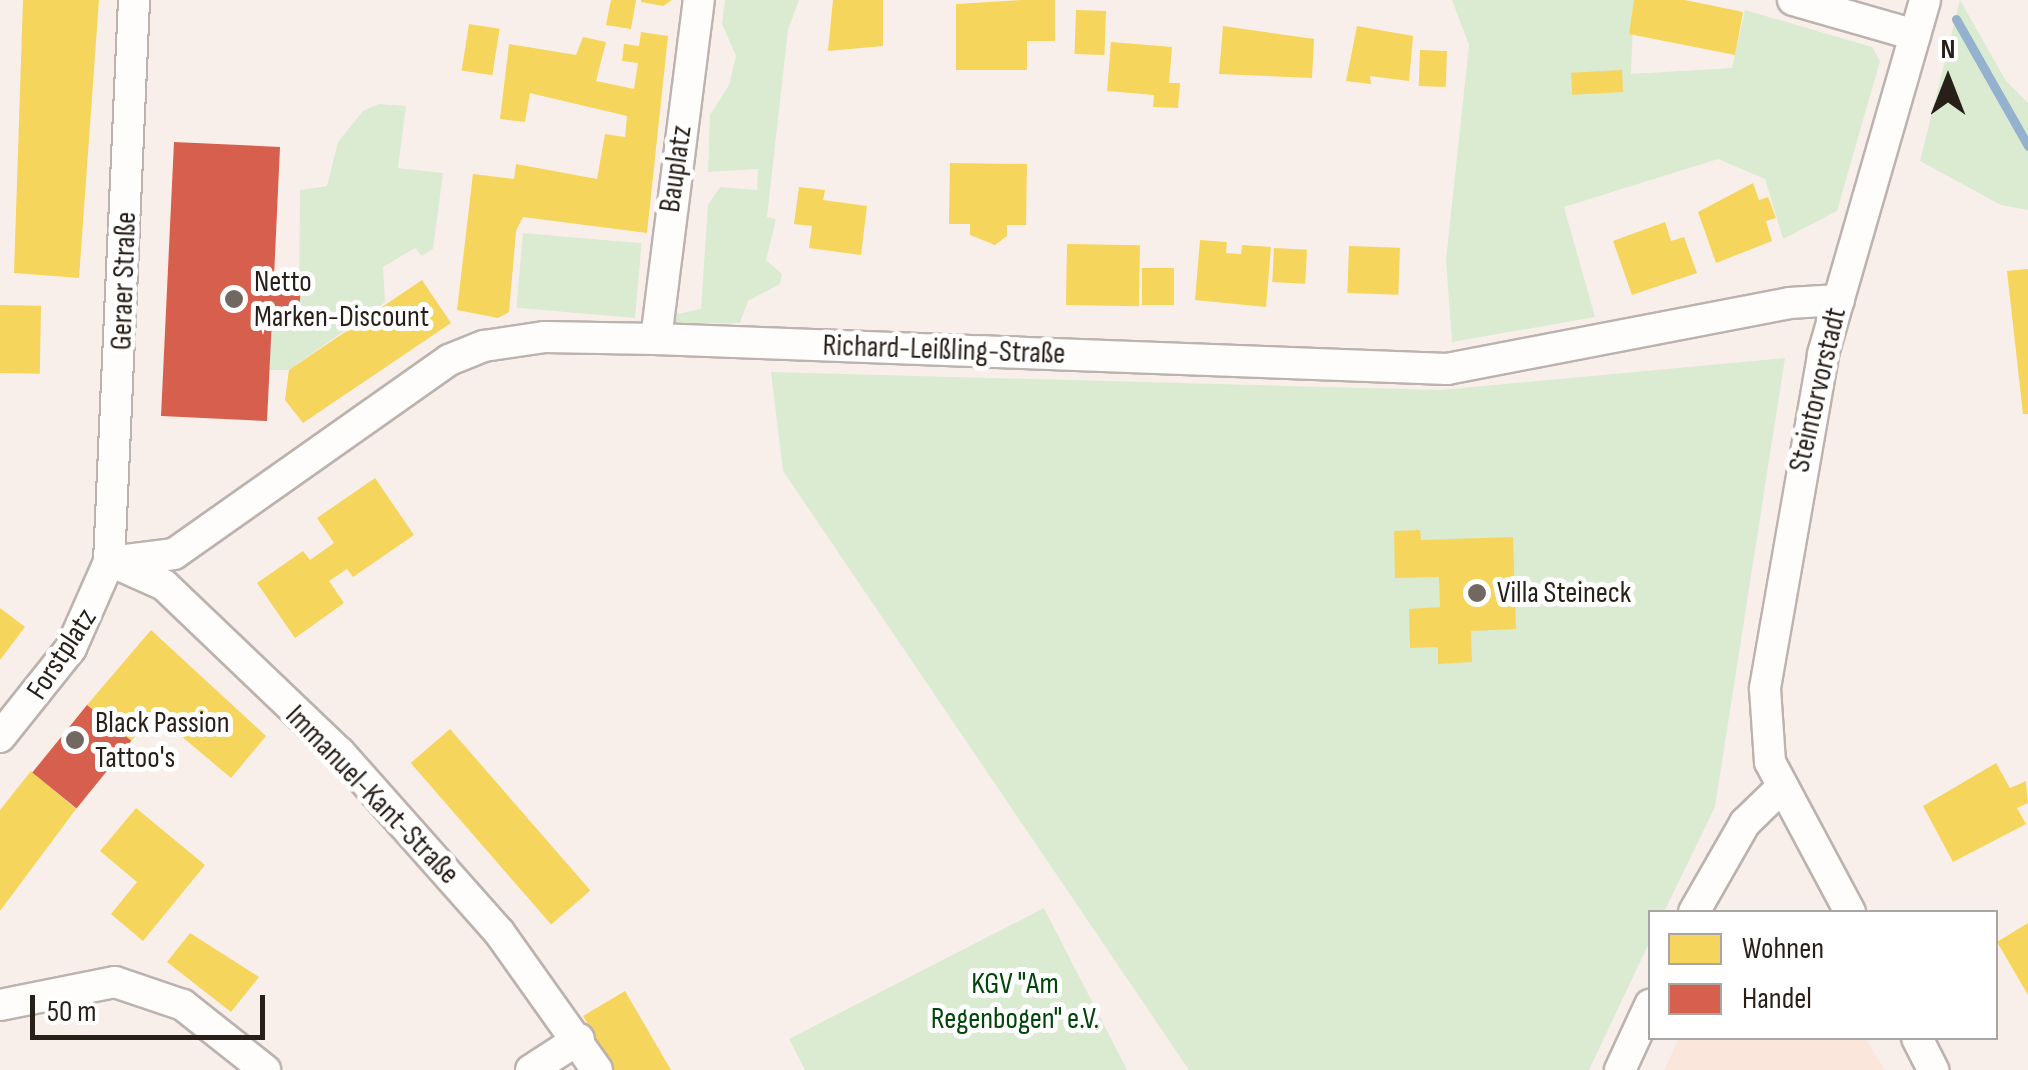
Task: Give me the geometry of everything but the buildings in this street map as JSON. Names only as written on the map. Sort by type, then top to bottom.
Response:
[{"type":"street","name":"Geraer Straße","points":[[109,562],[134,0]]},
{"type":"street","name":"Bauplatz","points":[[656,339],[699,0]]},
{"type":"street","points":[[1794,0],[1920,18]]},
{"type":"street","name":"Steintorvorstadt","points":[[1849,910],[1782,787],[1764,740],[1765,688],[1790,516],[1839,300],[1920,18]]},
{"type":"street","name":"Richard-Leißling-Straße","points":[[109,562],[174,554],[465,351],[545,338],[1447,369],[1789,303],[1839,300]]},
{"type":"street","name":"Forstplatz","points":[[0,737],[70,648],[109,562]]},
{"type":"street","name":"Immanuel-Kant-Straße","points":[[109,562],[164,584],[340,753],[487,918],[579,1039],[596,1070]]},
{"type":"street","points":[[1695,910],[1745,823],[1782,787]]},
{"type":"street","points":[[0,1005],[114,982],[183,1005],[265,1070]]},
{"type":"street","points":[[1620,1070],[1648,1009]]},
{"type":"street","points":[[531,1070],[579,1039]]},
{"type":"street","points":[[1917,1040],[1933,1070]]},
{"type":"shaded area","points":[[1678,1040],[1866,1040],[1885,1070],[1664,1070]]},
{"type":"green space","points":[[725,0],[799,0],[788,30],[767,217],[776,219],[766,260],[782,274],[780,284],[748,301],[740,323],[671,324],[668,316],[701,309],[708,205],[720,187],[757,190],[758,169],[708,172],[710,115],[729,85],[736,56],[722,24]]},
{"type":"green space","points":[[1452,0],[1634,0],[1631,74],[1732,68],[1745,10],[1872,47],[1880,61],[1837,211],[1783,239],[1765,179],[1718,159],[1564,207],[1595,317],[1452,342],[1446,260],[1469,45]]},
{"type":"green space","points":[[1960,0],[2006,81],[2028,103],[2028,210],[2001,205],[1920,161]]},
{"type":"green space","points":[[379,104],[406,106],[398,168],[443,173],[433,249],[422,256],[415,248],[383,267],[385,302],[289,370],[269,370],[272,319],[299,319],[300,190],[327,186],[338,142],[363,111]]},
{"type":"green space","points":[[523,233],[642,243],[635,318],[516,308]]},
{"type":"green space","points":[[1785,358],[1715,807],[1665,910],[1648,910],[1648,945],[1589,1070],[1189,1070],[783,471],[771,372],[1441,390]]},
{"type":"green space","name":"KGV \"Am Regenbogen\" e.V.","points":[[1044,908],[1127,1070],[805,1070],[789,1039]]},
{"type":"waterway","points":[[1956,19],[2028,146]]},
{"type":"place","name":"Netto Marken-Discount","points":[[234,299]]},
{"type":"place","name":"Villa Steineck","points":[[1477,593]]},
{"type":"place","name":"Black Passion Tattoo's","points":[[75,740]]}]
